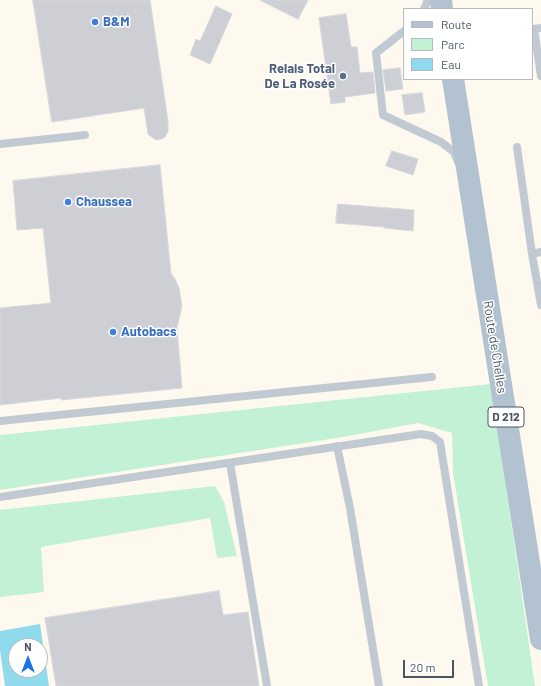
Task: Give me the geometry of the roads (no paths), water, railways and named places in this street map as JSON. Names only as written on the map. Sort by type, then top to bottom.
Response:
[{"type":"main road","name":"Route de Chelles","points":[[453,80],[541,639]]},
{"type":"lane","points":[[541,28],[534,30],[541,76]]},
{"type":"lane","points":[[403,32],[376,52],[383,115],[441,142],[454,152],[471,196]]},
{"type":"lane","points":[[0,144],[85,135]]},
{"type":"lane","points":[[517,147],[532,254],[541,305]]},
{"type":"lane","points":[[532,254],[541,252]]},
{"type":"lane","points":[[0,421],[432,377]]},
{"type":"lane","points":[[0,498],[421,434],[432,436],[440,442],[479,686]]},
{"type":"lane","points":[[338,446],[350,508],[379,686]]},
{"type":"lane","points":[[230,463],[267,686]]},
{"type":"water","points":[[40,624],[42,638],[8,638],[8,678],[48,678],[49,686],[5,686],[0,650],[0,631]]},
{"type":"place","name":"B&M","points":[[95,22]]},
{"type":"place","name":"Relais Total De La Rosée","points":[[343,76]]},
{"type":"place","name":"Chaussea","points":[[68,202]]},
{"type":"place","name":"Autobacs","points":[[113,332]]}]
